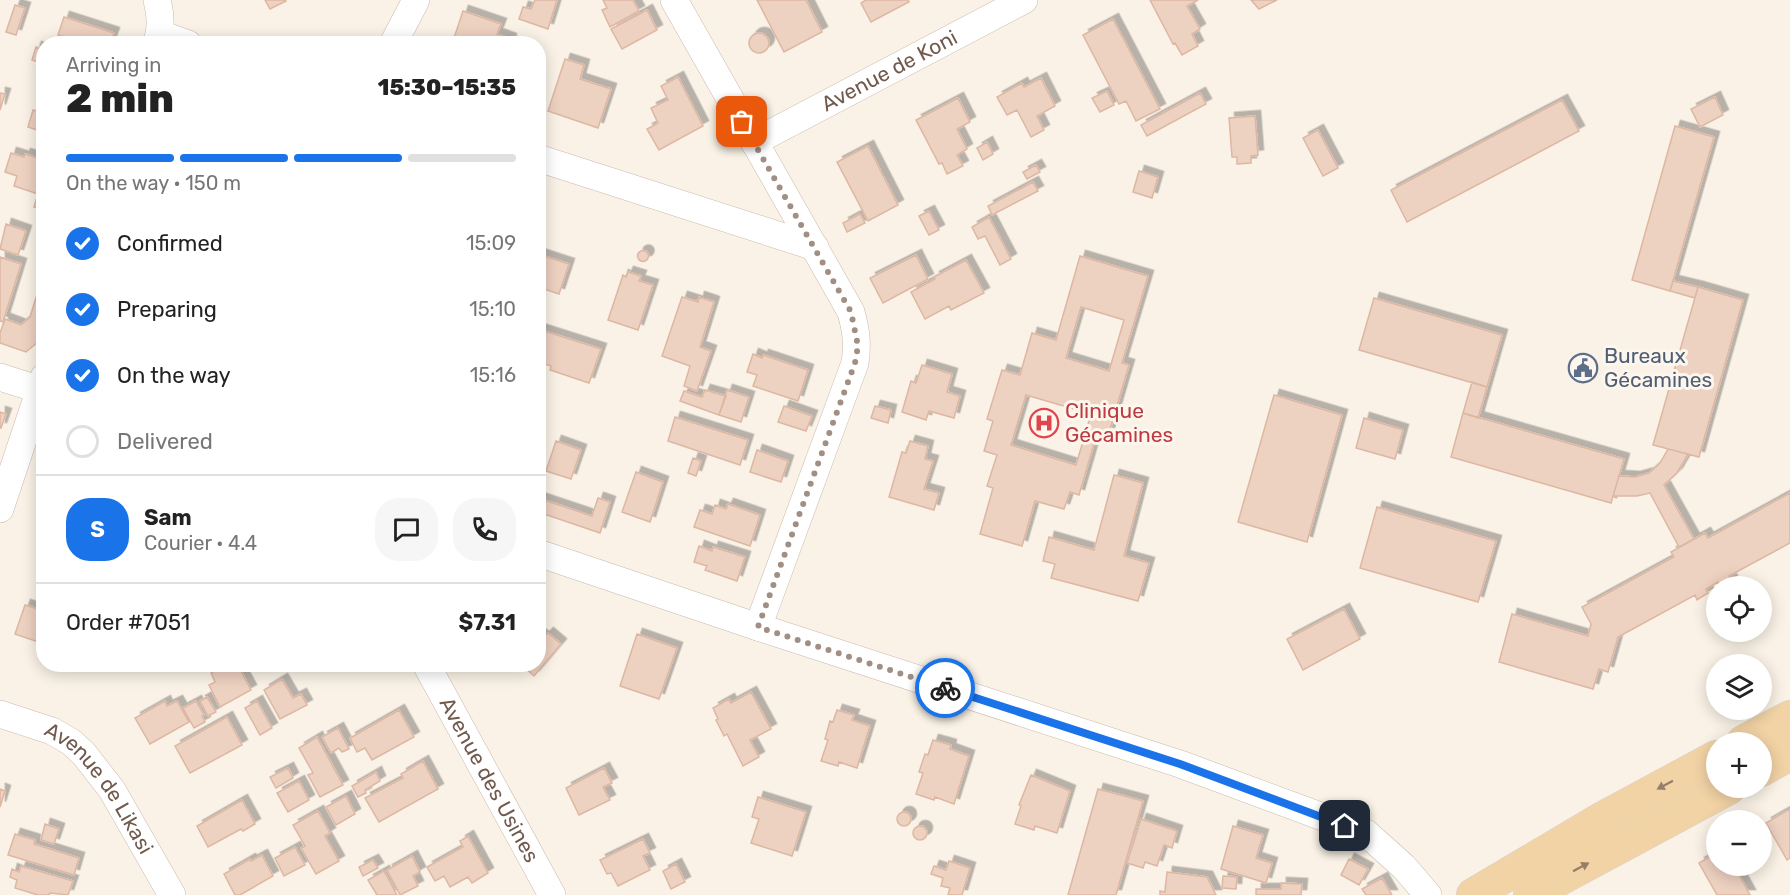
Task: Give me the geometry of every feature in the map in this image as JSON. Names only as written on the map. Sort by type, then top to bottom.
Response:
[{"type":"main road","points":[[1762,732],[1790,717]]},
{"type":"main road","points":[[1772,764],[1790,754]]},
{"type":"main road","points":[[1473,895],[1602,819],[1706,762]]},
{"type":"main road","points":[[1530,895],[1710,798]]},
{"type":"street","points":[[158,0],[160,12],[158,36]]},
{"type":"street","points":[[397,36],[416,0]]},
{"type":"street","points":[[674,0],[851,312],[858,346],[855,363],[758,627]]},
{"type":"street","name":"Avenue de Koni","points":[[754,142],[1024,0]]},
{"type":"street","points":[[546,161],[815,247]]},
{"type":"street","points":[[0,377],[36,385]]},
{"type":"street","points":[[0,509],[36,404]]},
{"type":"street","points":[[546,556],[1180,764],[1366,833],[1404,867],[1428,895]]},
{"type":"street","name":"Avenue des Usines","points":[[430,672],[552,895]]},
{"type":"street","name":"Avenue de Likasi","points":[[0,714],[52,731],[71,742],[84,754],[112,790],[172,895]]},
{"type":"building","points":[[265,0],[285,0],[286,1],[270,9]]},
{"type":"building","points":[[535,0],[557,0],[548,29],[519,19],[523,7],[531,9]]},
{"type":"building","points":[[603,0],[633,0],[639,11],[610,27],[602,10],[607,8]]},
{"type":"building","points":[[757,0],[806,0],[822,32],[784,52]]},
{"type":"building","points":[[866,0],[908,0],[909,2],[871,22],[861,3]]},
{"type":"building","points":[[1150,0],[1198,0],[1187,6],[1200,29],[1192,34],[1198,46],[1182,55],[1175,43],[1173,44]]},
{"type":"building","points":[[1251,0],[1277,0],[1259,9]]},
{"type":"building","points":[[15,5],[25,8],[16,35],[6,32]]},
{"type":"building","points":[[647,10],[657,30],[622,49],[611,29]]},
{"type":"building","points":[[463,11],[501,24],[497,34],[503,36],[455,36]]},
{"type":"building","points":[[64,17],[114,33],[113,36],[58,35]]},
{"type":"building","points":[[1113,19],[1160,109],[1136,121],[1126,101],[1119,104],[1083,35]]},
{"type":"building","points":[[759,33],[766,36],[769,43],[766,50],[759,53],[752,50],[749,43],[752,36]]},
{"type":"building","points":[[36,47],[36,61],[32,60]]},
{"type":"building","points":[[565,59],[584,65],[580,79],[611,89],[598,128],[548,111]]},
{"type":"building","points":[[678,77],[703,126],[659,150],[647,129],[658,123],[651,108],[668,100],[661,86]]},
{"type":"building","points":[[1041,78],[1055,106],[1037,116],[1044,130],[1031,137],[1017,110],[1007,115],[997,97],[1022,83],[1024,87]]},
{"type":"building","points":[[1107,91],[1114,105],[1100,112],[1092,98]]},
{"type":"building","points":[[0,93],[5,94],[0,110]]},
{"type":"building","points":[[1200,93],[1206,104],[1147,136],[1141,125]]},
{"type":"building","points":[[1715,97],[1723,115],[1700,127],[1691,109]]},
{"type":"building","points":[[958,98],[970,122],[957,129],[967,149],[957,155],[963,166],[947,174],[942,163],[939,164],[916,120]]},
{"type":"building","points":[[1562,100],[1579,131],[1407,222],[1391,190]]},
{"type":"building","points":[[33,110],[36,111],[36,130],[28,127]]},
{"type":"building","points":[[1255,116],[1258,155],[1251,156],[1251,163],[1237,164],[1237,157],[1232,157],[1229,118]]},
{"type":"building","points":[[1675,126],[1714,137],[1670,291],[1632,280]]},
{"type":"building","points":[[1318,130],[1338,168],[1323,176],[1303,138]]},
{"type":"building","points":[[987,142],[993,154],[983,160],[977,148]]},
{"type":"building","points":[[868,146],[898,205],[868,221],[837,162]]},
{"type":"building","points":[[11,153],[36,157],[36,193],[14,186],[17,176],[5,172]]},
{"type":"building","points":[[1036,165],[1040,172],[1027,179],[1023,172]]},
{"type":"building","points":[[1139,171],[1158,177],[1152,198],[1133,192]]},
{"type":"building","points":[[1033,182],[1038,191],[992,215],[988,206]]},
{"type":"building","points":[[929,211],[939,230],[929,235],[919,216]]},
{"type":"building","points":[[860,214],[865,223],[847,232],[843,223]]},
{"type":"building","points":[[989,217],[1011,259],[1000,265],[985,236],[978,239],[972,227]]},
{"type":"building","points":[[6,224],[26,231],[18,255],[0,249]]},
{"type":"building","points":[[643,251],[647,252],[647,260],[643,261],[639,260],[638,256],[639,252]]},
{"type":"building","points":[[916,255],[928,279],[883,303],[870,278]]},
{"type":"building","points":[[1080,256],[1148,276],[1122,363],[1129,365],[1109,433],[1098,430],[1079,495],[1070,492],[1064,509],[1035,501],[1022,546],[980,534],[993,488],[987,486],[997,455],[984,451],[993,421],[987,419],[1002,370],[1020,375],[1032,333],[1056,340]],"holes":[[[1081,307],[1124,320],[1109,371],[1066,358]],[[1026,395],[1091,414],[1076,465],[1011,445]]]},
{"type":"building","points":[[0,257],[21,264],[3,322],[0,321]]},
{"type":"building","points":[[546,257],[569,264],[559,294],[546,290]]},
{"type":"building","points":[[966,260],[984,293],[951,310],[949,306],[925,319],[911,292]]},
{"type":"building","points":[[628,272],[641,276],[639,281],[653,285],[638,330],[608,320],[623,275],[626,277]]},
{"type":"building","points":[[1673,281],[1698,287],[1695,298],[1670,291]]},
{"type":"building","points":[[1698,287],[1743,300],[1699,457],[1653,445]]},
{"type":"building","points":[[682,297],[698,302],[699,297],[714,302],[700,347],[711,351],[697,391],[684,386],[690,366],[662,356]]},
{"type":"building","points":[[36,298],[36,344],[26,352],[0,343],[0,333],[5,319],[21,325],[30,317]]},
{"type":"building","points":[[1374,298],[1502,335],[1487,387],[1359,350]]},
{"type":"building","points":[[546,332],[601,349],[589,383],[550,370],[551,366],[546,364]]},
{"type":"building","points":[[753,354],[762,358],[763,355],[808,370],[798,401],[753,386],[757,375],[747,372]]},
{"type":"building","points":[[922,365],[952,374],[947,392],[960,396],[954,418],[929,411],[926,420],[902,412],[911,381],[916,383]]},
{"type":"building","points":[[1472,382],[1487,387],[1478,418],[1463,413]]},
{"type":"building","points":[[705,390],[726,396],[719,415],[680,401],[684,391],[702,397]]},
{"type":"building","points":[[727,390],[749,397],[741,422],[719,415]]},
{"type":"building","points":[[1274,395],[1342,415],[1307,542],[1238,522]]},
{"type":"building","points":[[784,406],[812,416],[806,431],[778,422]]},
{"type":"building","points":[[875,406],[891,410],[888,423],[871,418]]},
{"type":"building","points":[[0,412],[6,414],[1,428],[0,428]]},
{"type":"building","points":[[1463,413],[1624,459],[1611,503],[1451,457]]},
{"type":"building","points":[[675,417],[748,440],[740,465],[668,441]]},
{"type":"building","points":[[1364,418],[1403,430],[1395,459],[1356,448]]},
{"type":"building","points":[[556,441],[581,450],[571,479],[546,471]]},
{"type":"building","points":[[910,441],[928,446],[925,459],[933,461],[924,489],[939,493],[934,510],[889,497],[902,452],[906,453]]},
{"type":"building","points":[[1668,449],[1688,454],[1677,473],[1664,485],[1694,539],[1679,547],[1650,493],[1637,496],[1613,496],[1619,476],[1635,477],[1649,473],[1660,463]]},
{"type":"building","points":[[757,450],[788,461],[781,482],[750,472]]},
{"type":"building","points":[[693,458],[701,461],[696,476],[688,473]]},
{"type":"building","points":[[636,472],[663,482],[650,522],[622,512]]},
{"type":"building","points":[[1114,475],[1143,483],[1124,556],[1149,563],[1138,601],[1051,578],[1055,564],[1043,561],[1049,537],[1094,550]]},
{"type":"building","points":[[1790,493],[1790,543],[1729,576],[1706,576],[1706,594],[1697,600],[1695,595],[1618,637],[1608,672],[1599,669],[1593,689],[1499,662],[1512,614],[1588,636],[1591,624],[1582,607],[1674,557],[1671,552],[1705,533],[1708,538]]},
{"type":"building","points":[[598,498],[610,502],[600,533],[546,515],[546,501],[592,516]]},
{"type":"building","points":[[728,504],[760,515],[750,546],[694,527],[700,510],[712,514],[715,505],[726,509]]},
{"type":"building","points":[[1377,507],[1496,541],[1478,602],[1360,568]]},
{"type":"building","points":[[699,546],[712,551],[713,547],[745,557],[737,581],[705,570],[707,566],[694,562]]},
{"type":"building","points":[[25,605],[36,608],[36,641],[15,634]]},
{"type":"building","points":[[1344,609],[1360,639],[1303,670],[1287,639]]},
{"type":"building","points":[[548,633],[561,644],[546,662],[546,635]]},
{"type":"building","points":[[637,634],[677,648],[659,699],[620,686]]},
{"type":"building","points":[[241,672],[251,690],[220,707],[209,685],[215,682],[211,673]]},
{"type":"building","points":[[282,679],[293,698],[301,694],[307,705],[280,719],[264,690]]},
{"type":"building","points":[[751,692],[771,729],[750,740],[759,757],[743,766],[727,734],[724,736],[713,708],[729,699],[731,703]]},
{"type":"building","points":[[207,697],[216,712],[208,716],[200,701]]},
{"type":"building","points":[[165,701],[167,706],[177,701],[189,722],[150,744],[135,718]]},
{"type":"building","points":[[196,701],[204,715],[202,716],[205,722],[194,728],[183,708]]},
{"type":"building","points":[[257,701],[272,728],[260,735],[245,708]]},
{"type":"building","points":[[399,710],[414,737],[372,760],[365,748],[357,752],[350,738]]},
{"type":"building","points":[[837,710],[854,715],[852,720],[870,726],[857,768],[839,762],[838,766],[821,761],[828,740],[825,739],[830,721],[833,722]]},
{"type":"building","points":[[227,717],[242,745],[190,773],[175,746]]},
{"type":"building","points":[[338,728],[349,749],[342,752],[339,748],[331,753],[322,737]]},
{"type":"building","points":[[317,737],[343,785],[320,797],[308,775],[313,773],[299,748]]},
{"type":"building","points":[[933,740],[951,745],[950,749],[969,756],[954,804],[935,797],[934,800],[916,794],[923,773],[919,772]]},
{"type":"building","points":[[423,761],[438,789],[379,822],[365,798],[403,778],[401,774]]},
{"type":"building","points":[[288,768],[293,778],[276,788],[270,777]]},
{"type":"building","points":[[604,768],[612,783],[603,787],[610,800],[579,815],[566,788]]},
{"type":"building","points":[[376,772],[380,781],[358,797],[352,786]]},
{"type":"building","points":[[1031,775],[1070,791],[1057,833],[1035,826],[1034,830],[1015,824],[1021,806],[1019,805]]},
{"type":"building","points":[[299,781],[309,800],[288,812],[277,793]]},
{"type":"building","points":[[0,789],[5,791],[0,807]]},
{"type":"building","points":[[1098,789],[1143,801],[1116,895],[1068,895]]},
{"type":"building","points":[[346,796],[355,814],[336,825],[326,807]]},
{"type":"building","points":[[758,797],[806,812],[792,856],[751,843],[759,819],[752,817]]},
{"type":"building","points":[[242,800],[255,824],[208,847],[197,826]]},
{"type":"building","points":[[1790,809],[1790,858],[1787,860],[1772,834],[1772,820]]},
{"type":"building","points":[[318,811],[330,833],[325,836],[339,861],[316,874],[301,848],[305,846],[293,825]]},
{"type":"building","points":[[901,812],[907,812],[911,819],[907,826],[901,826],[897,822],[897,816]]},
{"type":"building","points":[[1141,819],[1177,831],[1172,848],[1164,845],[1157,866],[1145,862],[1143,868],[1127,863]]},
{"type":"building","points":[[45,824],[59,829],[54,844],[41,840]]},
{"type":"building","points":[[917,826],[923,826],[927,833],[923,840],[917,840],[913,836],[913,830]]},
{"type":"building","points":[[1233,826],[1263,835],[1256,858],[1272,863],[1266,883],[1221,869]]},
{"type":"building","points":[[15,834],[35,840],[34,844],[79,858],[74,875],[8,855]]},
{"type":"building","points":[[468,836],[488,873],[472,883],[468,877],[450,887],[444,876],[435,881],[427,867],[463,847],[460,841]]},
{"type":"building","points":[[643,839],[650,853],[643,856],[650,870],[618,886],[611,873],[607,874],[600,860]]},
{"type":"building","points":[[295,847],[305,865],[284,876],[275,858]]},
{"type":"building","points":[[262,855],[273,876],[240,895],[235,895],[224,874]]},
{"type":"building","points":[[412,856],[420,872],[413,876],[418,886],[400,895],[387,870]]},
{"type":"building","points":[[1349,859],[1368,869],[1359,885],[1341,875]]},
{"type":"building","points":[[1706,859],[1706,875],[1699,863]]},
{"type":"building","points":[[373,860],[378,868],[363,876],[359,867]]},
{"type":"building","points":[[949,861],[970,868],[962,895],[948,895],[950,888],[941,886],[943,878],[931,874],[934,866],[946,870]]},
{"type":"building","points":[[676,864],[685,882],[671,889],[663,871]]},
{"type":"building","points":[[21,866],[73,881],[68,895],[50,893],[49,895],[38,895],[15,888],[17,880],[10,877],[12,869],[19,872]]},
{"type":"building","points":[[384,871],[397,895],[377,895],[368,880]]},
{"type":"building","points":[[1167,872],[1207,877],[1216,895],[1160,895],[1160,891],[1165,892]]},
{"type":"building","points":[[1223,876],[1237,877],[1236,889],[1222,888]]},
{"type":"building","points":[[1706,876],[1740,876],[1750,895],[1717,895]]},
{"type":"building","points":[[1382,878],[1392,895],[1366,895],[1362,889]]},
{"type":"building","points":[[1281,883],[1302,884],[1301,895],[1256,895],[1256,889],[1281,889]]},
{"type":"way so far","points":[[742,122],[851,312],[858,346],[855,363],[758,627],[945,688]]},
{"type":"place","name":"Bureaux Gécamines","points":[[1583,368]]},
{"type":"place","name":"Clinique Gécamines","points":[[1044,423]]},
{"type":"route","points":[[945,688],[1180,764],[1345,826]]}]
